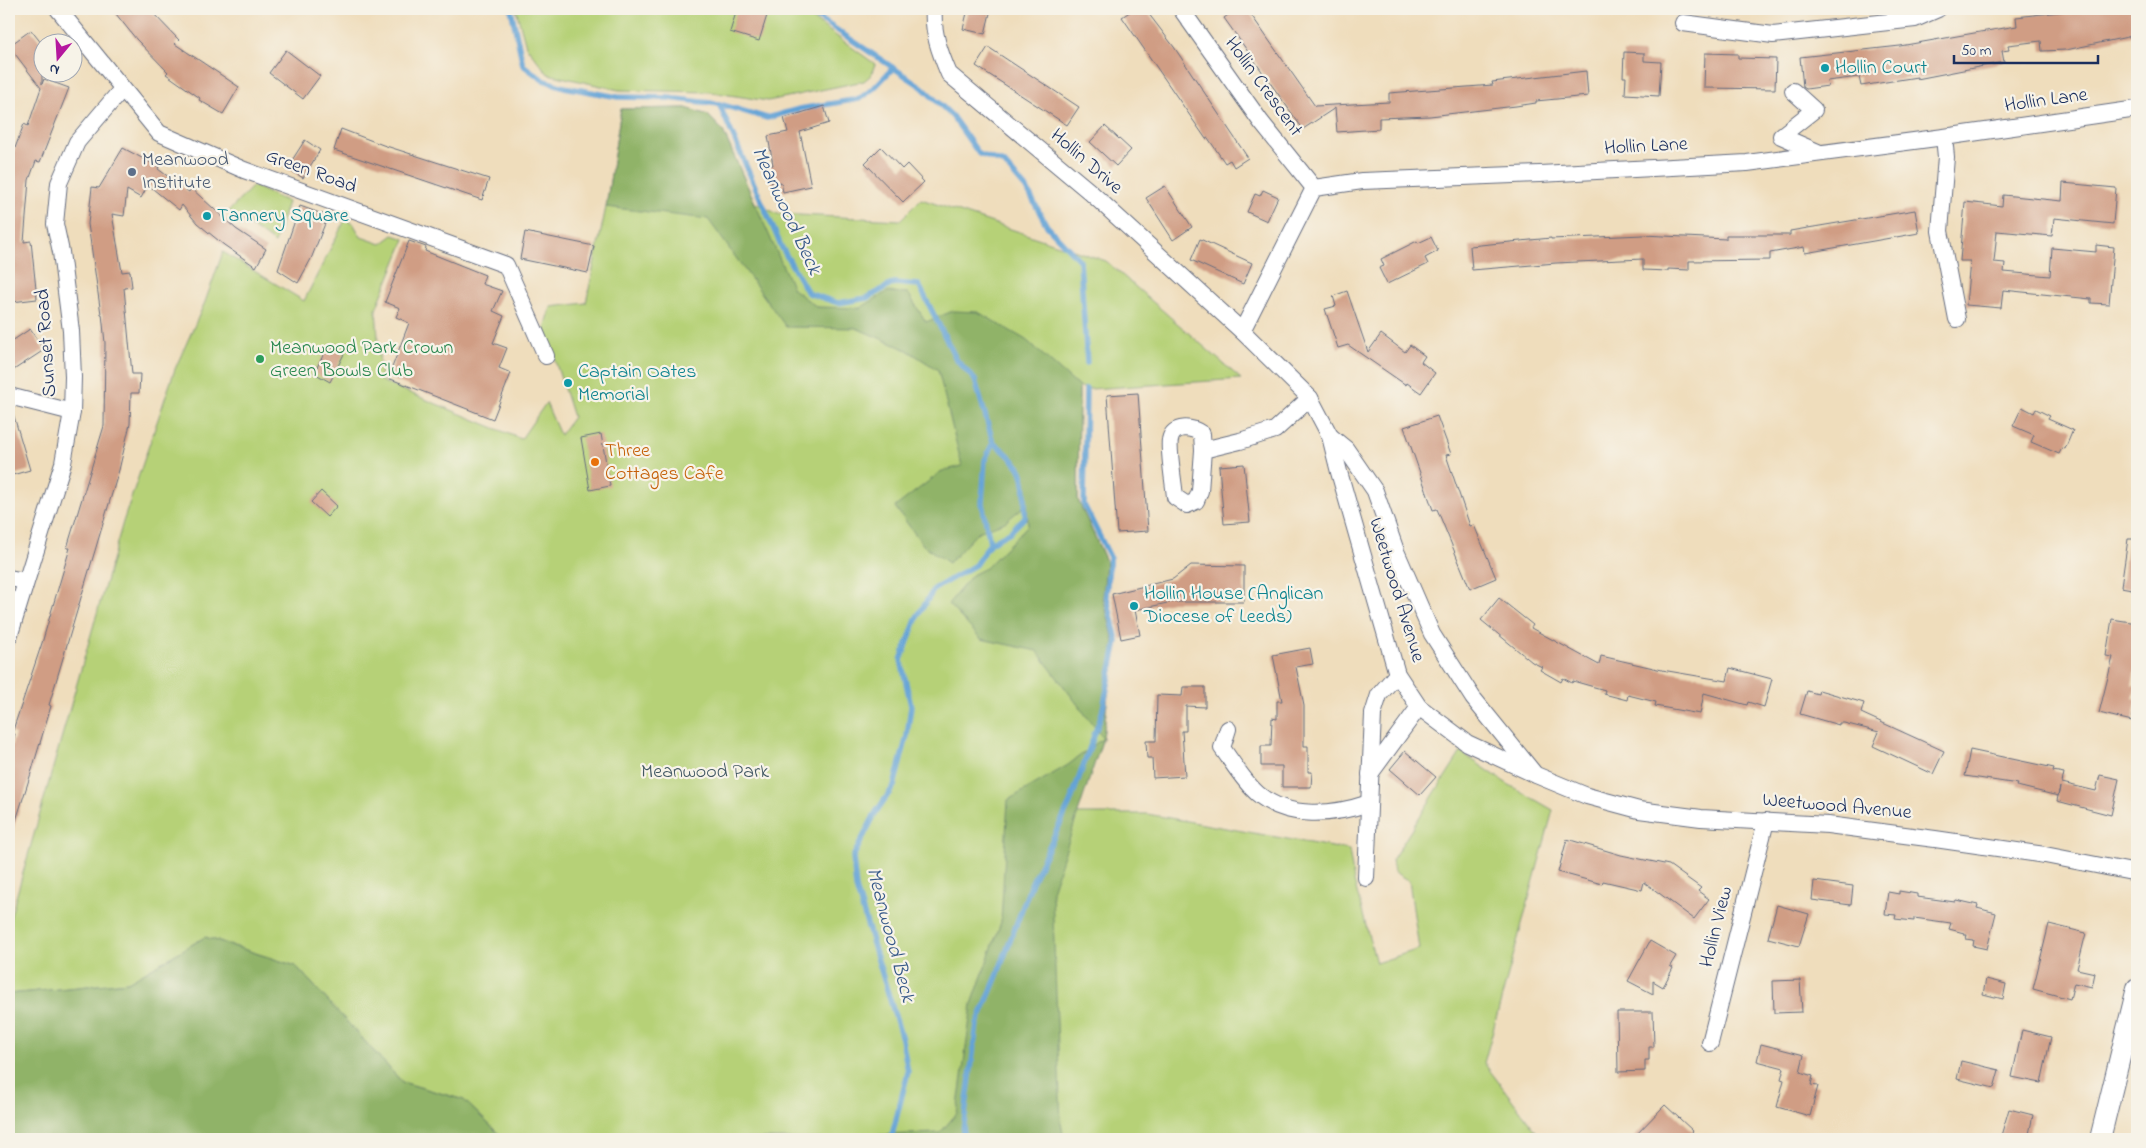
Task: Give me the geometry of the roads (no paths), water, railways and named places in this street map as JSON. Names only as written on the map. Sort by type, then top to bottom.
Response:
[{"type":"street","name":"Green Road","points":[[58,9],[159,133],[244,170],[506,265],[546,356]]},
{"type":"street","name":"Hollin Drive","points":[[934,9],[932,22],[939,51],[949,74],[1089,191],[1242,331]]},
{"type":"street","name":"Hollin Crescent","points":[[1181,9],[1261,122],[1314,188]]},
{"type":"street","points":[[1683,22],[1773,35],[1915,19],[1938,9]]},
{"type":"street","name":"Sunset Road","points":[[9,637],[17,580],[63,463],[72,412],[74,378],[71,331],[61,252],[54,224],[59,183],[77,142],[122,89]]},
{"type":"street","points":[[1793,90],[1814,110],[1781,136],[1820,153]]},
{"type":"street","name":"Hollin Lane","points":[[1314,188],[1362,181],[1747,163],[1944,138],[2137,109]]},
{"type":"street","points":[[1944,138],[1946,157],[1940,231],[1957,319]]},
{"type":"street","points":[[1242,331],[1314,188]]},
{"type":"street","name":"Weetwood Avenue","points":[[1242,331],[1310,398],[1330,436],[1397,674],[1419,707],[1468,743],[1536,775],[1587,796],[1639,810],[1701,818],[1828,825],[2045,855],[2137,873]]},
{"type":"street","points":[[9,396],[72,412]]},
{"type":"street","points":[[1203,450],[1275,430],[1310,398]]},
{"type":"street","name":"Weetwood Avenue","points":[[1330,436],[1346,449],[1375,491],[1396,551],[1432,634],[1473,698],[1536,775]]},
{"type":"street","points":[[1366,878],[1374,714],[1379,696],[1397,674]]},
{"type":"street","points":[[1370,774],[1419,707]]},
{"type":"street","points":[[1228,728],[1222,748],[1258,793],[1274,804],[1289,810],[1327,813],[1369,803]]},
{"type":"street","name":"Hollin View","points":[[1710,1043],[1766,821]]},
{"type":"street","points":[[2100,1139],[2137,988]]},
{"type":"waterway","name":"Meanwood Beck","points":[[511,9],[523,65],[543,80],[564,87],[618,97],[668,98],[719,104],[782,248],[808,293],[838,303],[867,298],[894,283],[919,285],[956,359],[975,380],[993,442],[985,460],[982,503],[990,543],[975,565],[934,589],[917,617],[901,660],[911,706],[907,736],[894,786],[876,812],[853,857],[856,888],[902,1039],[908,1072],[891,1139]]},
{"type":"waterway","points":[[809,9],[813,14],[922,87],[952,116],[979,154],[1004,163],[1028,191],[1047,226],[1080,261],[1087,363]]},
{"type":"waterway","points":[[719,104],[767,118],[799,109],[859,99],[874,88],[893,68]]},
{"type":"waterway","points":[[960,1139],[963,1131],[977,1024],[1032,882],[1070,803],[1102,713],[1117,641],[1106,594],[1110,557],[1084,505],[1086,389]]},
{"type":"waterway","points":[[990,543],[1010,532],[1025,517],[1025,491],[1022,474],[1013,459],[993,442]]},
{"type":"place","name":"Hollin Court","points":[[1825,68]]},
{"type":"place","name":"Meanwood Institute","points":[[132,172]]},
{"type":"place","name":"Tannery Square","points":[[207,216]]},
{"type":"place","name":"Meanwood Park Crown Green Bowls Club","points":[[260,359]]},
{"type":"place","name":"Captain Oates Memorial","points":[[568,383]]},
{"type":"place","name":"Three Cottages Cafe","points":[[595,462]]},
{"type":"place","name":"Hollin House (Anglican Diocese of Leeds)","points":[[1134,606]]},
{"type":"park label","name":"Meanwood Park","points":[[705,772]]}]
